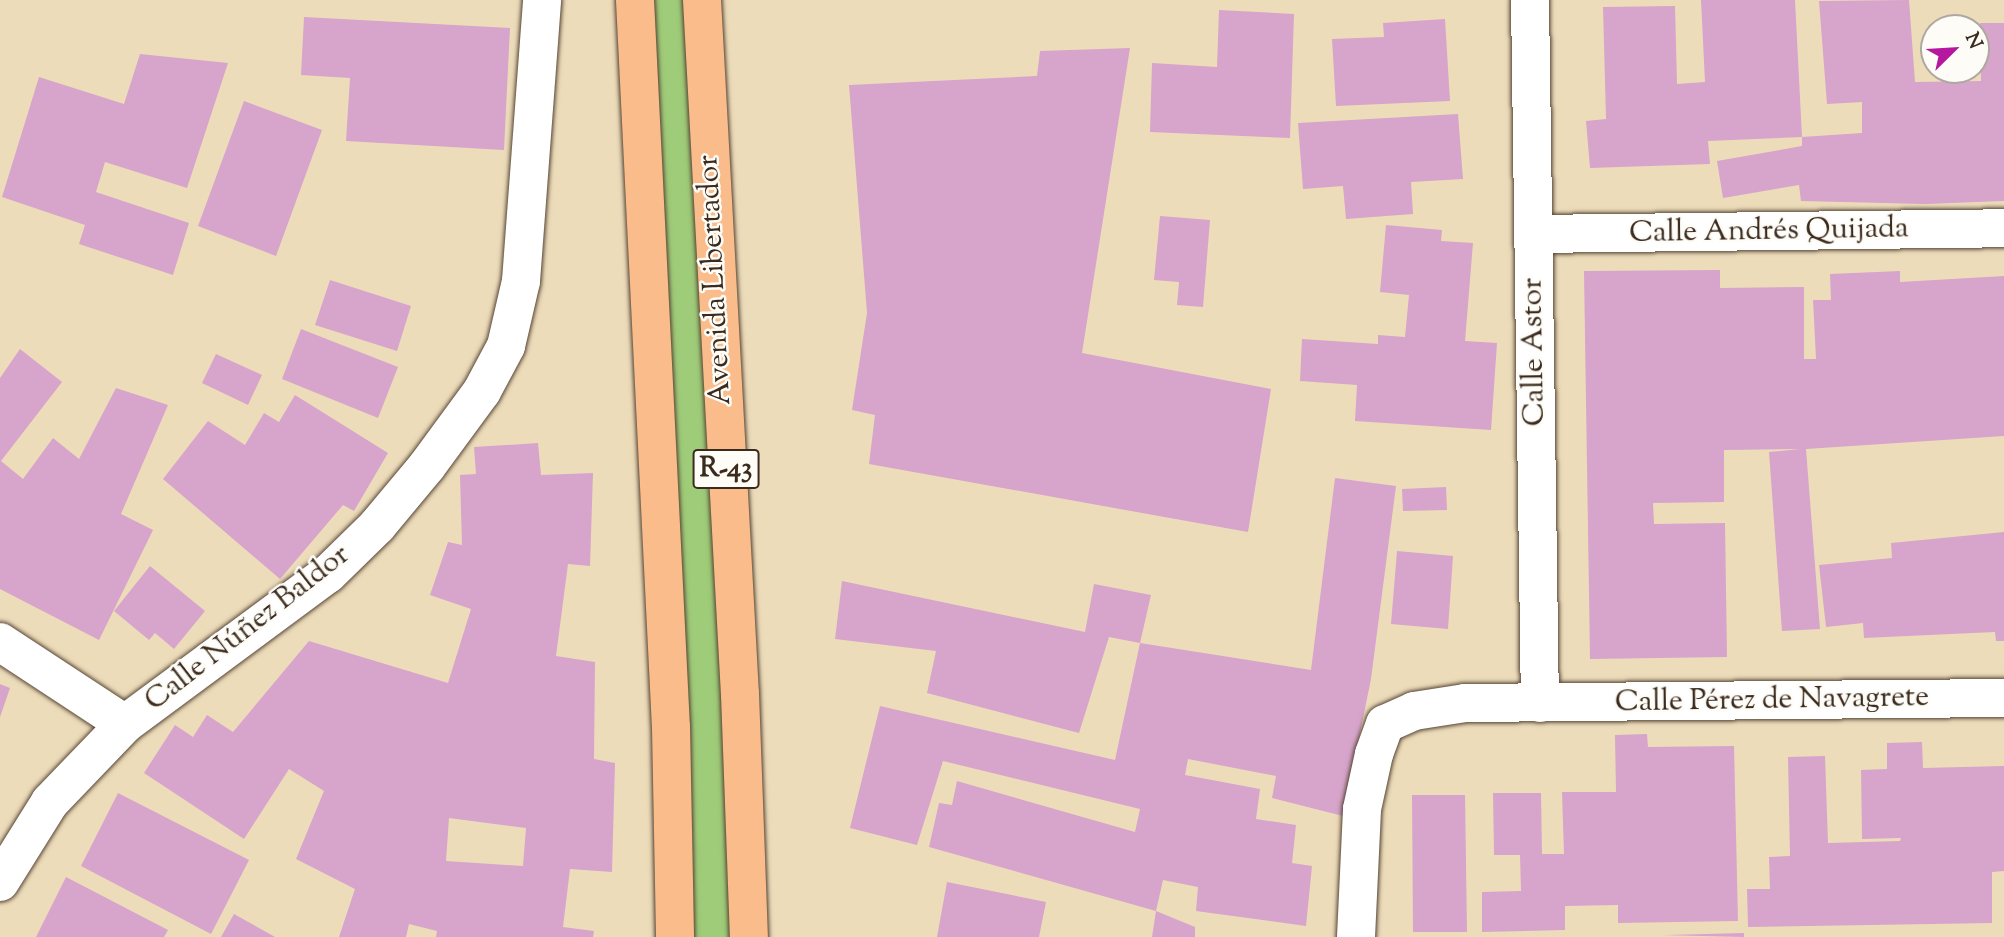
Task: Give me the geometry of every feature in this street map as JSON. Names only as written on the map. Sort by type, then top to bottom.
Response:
[{"type":"main road","name":"R-43","points":[[635,0],[671,713],[675,937]]},
{"type":"main road","name":"Avenida Libertador","points":[[702,0],[740,694],[749,937]]},
{"type":"street","name":"Calle Núñez Baldor","points":[[0,882],[50,802],[125,724],[328,574],[393,506],[482,391],[506,346],[521,281],[542,0]]},
{"type":"street","name":"Calle Astor","points":[[1530,0],[1540,703]]},
{"type":"street","name":"Calle Andrés Quijada","points":[[1533,234],[2004,228]]},
{"type":"street","points":[[0,642],[125,724]]},
{"type":"street","name":"Calle Pérez de Navagrete","points":[[1356,937],[1355,900],[1362,809],[1384,724],[1414,711],[1465,703],[2004,698]]},
{"type":"green space","points":[[635,0],[702,0],[749,937],[675,937]]},
{"type":"building","points":[[1701,0],[1795,0],[1802,137],[1708,141],[1710,164],[1590,168],[1586,121],[1606,119],[1603,7],[1675,6],[1677,84],[1705,82]]},
{"type":"building","points":[[1909,0],[1915,82],[1920,84],[1990,84],[1990,23],[2004,23],[2004,201],[1925,204],[1801,201],[1799,185],[1723,198],[1717,161],[1802,146],[1802,137],[1862,133],[1862,102],[1827,104],[1819,1]]},
{"type":"building","points":[[1219,10],[1294,14],[1290,138],[1150,132],[1152,63],[1217,67]]},
{"type":"building","points":[[304,17],[510,28],[504,150],[346,141],[350,78],[301,75]]},
{"type":"building","points":[[1445,19],[1450,101],[1336,106],[1332,39],[1384,37],[1383,23]]},
{"type":"building","points":[[1130,48],[1082,353],[1271,389],[1248,532],[869,464],[875,415],[852,410],[867,313],[849,85],[1037,76],[1040,51]]},
{"type":"building","points":[[140,54],[228,63],[187,188],[105,162],[96,192],[189,223],[173,275],[79,244],[85,225],[2,197],[39,77],[124,104]]},
{"type":"building","points":[[244,101],[322,130],[276,256],[198,226]]},
{"type":"building","points":[[1458,114],[1463,179],[1411,182],[1413,214],[1346,219],[1343,186],[1303,189],[1298,123]]},
{"type":"building","points":[[1160,216],[1210,220],[1203,307],[1177,305],[1179,282],[1154,280]]},
{"type":"building","points":[[1386,225],[1442,230],[1441,241],[1473,243],[1465,341],[1497,343],[1491,430],[1355,421],[1357,385],[1300,381],[1302,339],[1378,344],[1378,335],[1405,337],[1409,295],[1380,292]]},
{"type":"building","points":[[1720,270],[1720,288],[1804,287],[1804,359],[1816,359],[1813,300],[1831,300],[1830,274],[1900,271],[1900,282],[2004,276],[2004,436],[1806,449],[1820,629],[1782,631],[1769,452],[1800,449],[1724,450],[1724,502],[1653,503],[1654,524],[1725,523],[1727,657],[1590,659],[1584,271]]},
{"type":"building","points":[[330,280],[411,306],[397,351],[315,325]]},
{"type":"building","points":[[301,329],[398,367],[378,418],[282,379]]},
{"type":"building","points":[[20,349],[62,382],[1,461],[23,479],[53,438],[79,459],[116,388],[168,405],[121,514],[153,530],[99,640],[0,589],[0,378]]},
{"type":"building","points":[[216,354],[262,375],[248,405],[202,383]]},
{"type":"building","points":[[295,395],[388,453],[354,511],[343,505],[280,579],[163,479],[208,421],[245,445],[264,413],[279,422]]},
{"type":"building","points":[[538,443],[541,475],[593,473],[590,566],[568,564],[556,656],[595,662],[594,759],[615,763],[612,872],[570,869],[563,927],[594,931],[593,937],[436,937],[437,931],[409,924],[406,937],[339,937],[355,889],[296,859],[324,791],[289,769],[244,839],[144,773],[175,725],[193,737],[207,715],[233,732],[309,641],[448,683],[471,609],[430,595],[448,542],[462,545],[460,475],[476,474],[474,447]],"holes":[[[449,818],[526,828],[523,866],[446,861]]]},
{"type":"building","points":[[1335,478],[1396,486],[1371,679],[1343,816],[1272,798],[1276,776],[1188,759],[1185,775],[1260,789],[1256,819],[1296,825],[1292,863],[1312,866],[1306,926],[1196,911],[1198,887],[1163,880],[1156,911],[929,847],[939,803],[952,805],[957,781],[1135,832],[1140,809],[943,761],[917,845],[850,828],[880,706],[1115,760],[1140,643],[1311,670]]},
{"type":"building","points":[[1446,487],[1447,510],[1403,511],[1402,489]]},
{"type":"building","points":[[2004,532],[2004,641],[1996,641],[1995,632],[1864,638],[1863,623],[1826,627],[1819,565],[1892,558],[1891,543]]},
{"type":"building","points":[[1397,551],[1453,556],[1448,629],[1391,624]]},
{"type":"building","points":[[150,566],[205,611],[174,649],[155,633],[149,640],[114,611]]},
{"type":"building","points":[[842,581],[1085,632],[1094,584],[1151,595],[1140,643],[1109,637],[1079,733],[927,693],[936,651],[835,639]]},
{"type":"building","points":[[0,684],[10,688],[0,717]]},
{"type":"building","points":[[1647,734],[1648,747],[1734,746],[1738,921],[1618,923],[1618,905],[1565,906],[1565,930],[1482,932],[1482,892],[1521,891],[1520,855],[1494,855],[1493,793],[1541,793],[1542,854],[1564,854],[1562,792],[1616,792],[1615,735]]},
{"type":"building","points":[[1922,742],[1923,768],[2004,766],[2004,871],[1992,872],[1992,923],[1748,927],[1747,889],[1770,889],[1769,857],[1790,856],[1788,757],[1825,756],[1828,843],[1900,841],[1901,838],[1862,839],[1861,770],[1887,769],[1887,743]]},
{"type":"building","points":[[118,793],[249,860],[211,934],[81,866]]},
{"type":"building","points":[[1412,795],[1465,795],[1467,932],[1413,932]]},
{"type":"building","points":[[66,877],[168,930],[164,937],[36,937]]},
{"type":"building","points":[[947,882],[1046,902],[1039,937],[937,937]]},
{"type":"building","points":[[1156,911],[1195,927],[1195,937],[1152,937]]},
{"type":"building","points":[[234,914],[275,937],[221,937]]},
{"type":"building","points":[[1744,933],[1744,937],[1660,935],[1667,935]]}]
